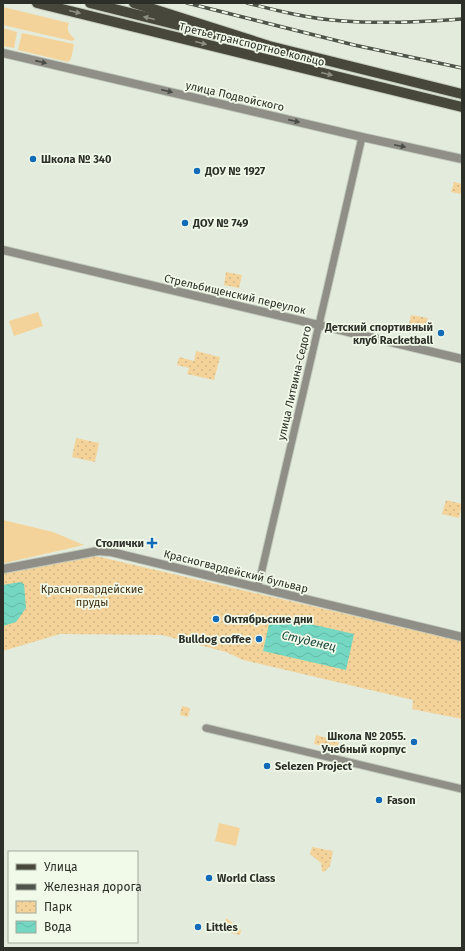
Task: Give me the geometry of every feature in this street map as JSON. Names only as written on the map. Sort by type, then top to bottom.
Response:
[{"type":"main road","name":"Третье транспортное кольцо","points":[[37,3],[462,107]]},
{"type":"main road","name":"Третье транспортное кольцо","points":[[90,3],[462,94]]},
{"type":"main road","name":"Третье транспортное кольцо","points":[[134,3],[269,46]]},
{"type":"main road","points":[[395,77],[462,88]]},
{"type":"street","name":"улица Подвойского","points":[[3,53],[462,160]]},
{"type":"street","name":"улица Литвина-Седого","points":[[258,587],[362,137]]},
{"type":"street","name":"Стрельбищенский переулок","points":[[3,250],[462,359]]},
{"type":"street","name":"Красногвардейский бульвар","points":[[3,568],[98,551],[111,552],[462,637]]},
{"type":"street","points":[[206,728],[462,789]]},
{"type":"green space","points":[[3,7],[69,23],[69,32],[75,39],[72,41],[3,25]]},
{"type":"green space","points":[[3,28],[17,32],[14,48],[3,46]]},
{"type":"green space","points":[[22,33],[74,44],[71,59],[68,62],[18,50]]},
{"type":"green space","points":[[454,182],[462,184],[462,194],[451,192]]},
{"type":"green space","points":[[226,272],[242,275],[239,288],[224,285]]},
{"type":"green space","points":[[38,312],[43,326],[14,336],[9,321]]},
{"type":"green space","points":[[411,315],[428,318],[425,333],[408,330]]},
{"type":"green space","points":[[196,351],[220,357],[214,380],[187,374],[189,368],[177,365],[179,357],[194,361]]},
{"type":"green space","points":[[76,438],[99,443],[95,462],[72,457]]},
{"type":"green space","points":[[446,500],[462,504],[459,518],[442,514]]},
{"type":"green space","points":[[3,520],[53,532],[84,545],[5,563],[3,562]]},
{"type":"green space","name":"Красногвардейские пруды","points":[[88,556],[100,557],[462,641],[462,719],[412,709],[413,700],[243,660],[226,652],[162,635],[60,634],[3,651],[3,572]]},
{"type":"green space","points":[[182,706],[190,708],[188,717],[180,715]]},
{"type":"green space","points":[[316,735],[339,741],[337,749],[314,744]]},
{"type":"green space","points":[[219,823],[240,828],[236,846],[215,841]]},
{"type":"green space","points":[[312,847],[333,851],[330,866],[324,872],[322,871],[321,863],[310,854]]},
{"type":"green space","points":[[226,918],[241,930],[240,935],[231,933],[224,927]]},
{"type":"water","points":[[20,582],[24,584],[26,608],[16,622],[3,626],[3,585]]},
{"type":"water","name":"Студенец","points":[[271,615],[354,634],[346,670],[263,651]]},
{"type":"railway","points":[[187,3],[354,45],[462,68]]},
{"type":"railway","points":[[247,3],[306,17],[343,21],[402,22],[462,19]]},
{"type":"place","name":"Школа № 340","points":[[33,159]]},
{"type":"place","name":"ДОУ № 1927","points":[[197,171]]},
{"type":"place","name":"ДОУ № 749","points":[[185,223]]},
{"type":"place","name":"Детский спортивный клуб Racketball","points":[[441,333]]},
{"type":"place","name":"Столички","points":[[152,543]]},
{"type":"place","name":"Октябрьские дни","points":[[216,619]]},
{"type":"place","name":"Bulldog coffee","points":[[259,639]]},
{"type":"place","name":"Школа № 2055. Учебный корпус","points":[[414,742]]},
{"type":"place","name":"Selezen Project","points":[[267,766]]},
{"type":"place","name":"Fason","points":[[379,800]]},
{"type":"place","name":"World Class","points":[[209,878]]},
{"type":"place","name":"Littles","points":[[198,927]]}]
